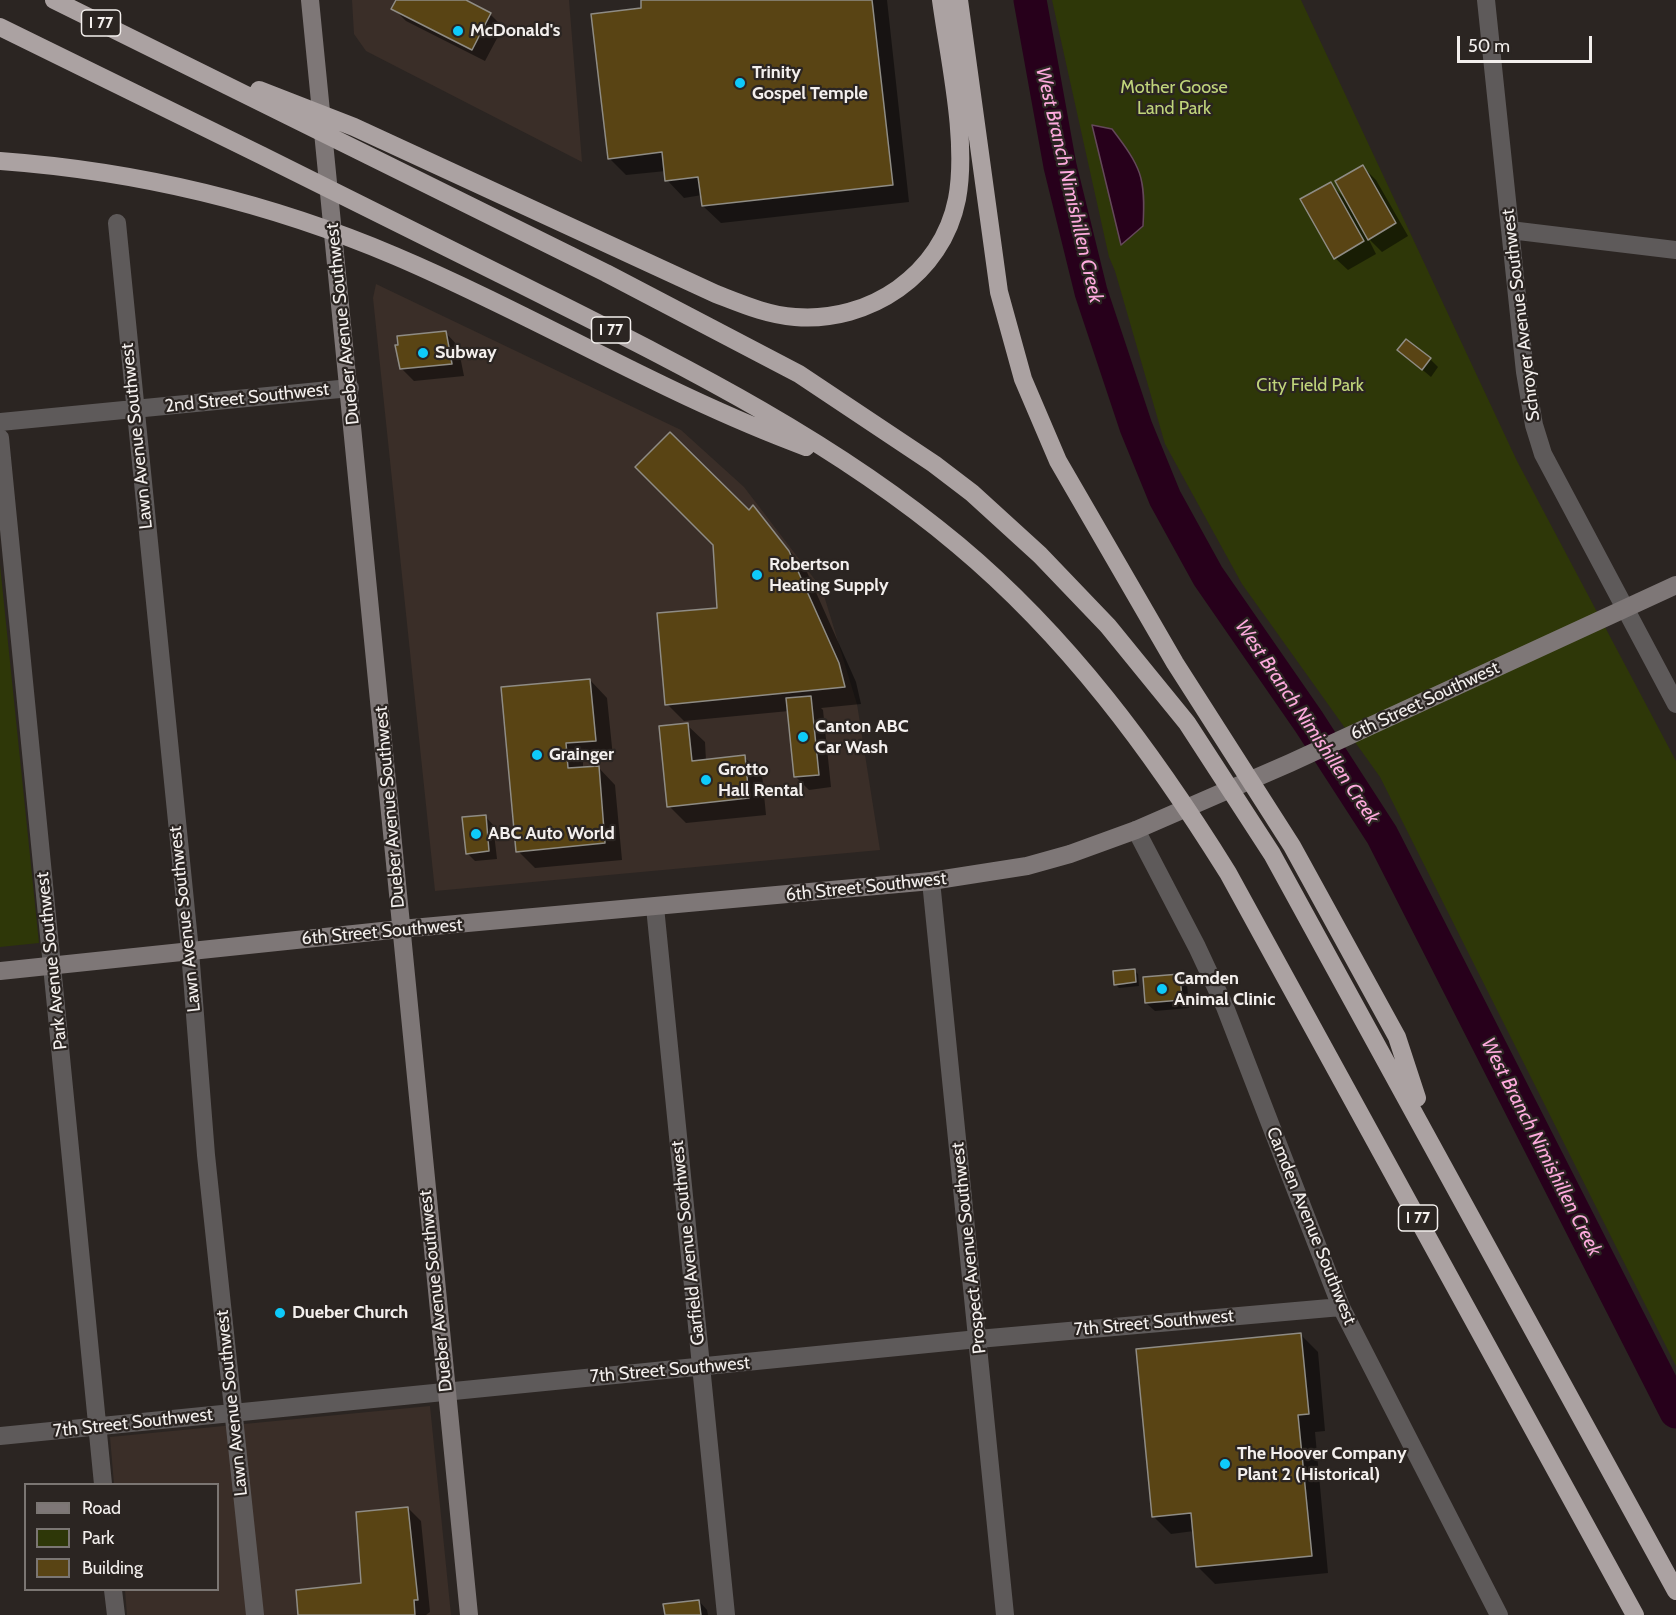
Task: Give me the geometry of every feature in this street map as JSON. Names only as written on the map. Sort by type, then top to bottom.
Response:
[{"type":"highway","name":"I 77","points":[[54,0],[731,337],[799,374],[860,412],[972,493],[1040,555],[1108,626],[1186,723],[1272,854],[1676,1591]]},
{"type":"highway","points":[[148,47],[354,127],[716,294],[771,314],[819,317],[871,305],[894,292],[913,277],[932,255],[950,221],[957,200],[959,143],[941,0]]},
{"type":"highway","points":[[959,0],[999,292],[1023,379],[1037,419],[1075,493],[1207,715],[1292,846],[1397,1037],[1429,1137]]},
{"type":"highway","name":"I 77","points":[[0,27],[645,347],[751,403],[843,460],[917,513],[1003,585],[1067,650],[1143,745],[1228,873],[1635,1615]]},
{"type":"highway","points":[[0,160],[68,166],[152,179],[286,215],[394,256],[530,318],[749,426],[843,460]]},
{"type":"street","name":"Dueber Avenue Southwest","points":[[310,0],[469,1615]]},
{"type":"street","name":"Schroyer Avenue Southwest","points":[[1486,0],[1525,372],[1533,425],[1543,454],[1676,704]]},
{"type":"street","name":"Lawn Avenue Southwest","points":[[117,223],[190,951],[206,1155],[255,1615]]},
{"type":"street","points":[[1510,230],[1676,250]]},
{"type":"street","name":"2nd Street Southwest","points":[[0,422],[350,388]]},
{"type":"street","name":"Park Avenue Southwest","points":[[0,438],[103,1483]]},
{"type":"street","name":"6th Street Southwest","points":[[0,971],[401,929],[931,881],[1028,866],[1070,854],[1136,830],[1290,763],[1676,585]]},
{"type":"street","name":"Camden Avenue Southwest","points":[[1136,830],[1197,947],[1225,1007],[1341,1307],[1499,1615]]},
{"type":"street","name":"Prospect Avenue Southwest","points":[[931,881],[1005,1615]]},
{"type":"street","name":"Garfield Avenue Southwest","points":[[655,907],[726,1615]]},
{"type":"street","name":"7th Street Southwest","points":[[0,1436],[978,1339],[1341,1307]]},
{"type":"street","points":[[113,1591],[116,1615]]},
{"type":"shaded area","points":[[352,0],[569,0],[582,162],[366,51],[354,34]]},
{"type":"shaded area","points":[[1092,125],[1112,129],[1130,153],[1140,173],[1144,196],[1143,226],[1121,245]]},
{"type":"shaded area","points":[[376,284],[681,430],[744,487],[822,589],[857,704],[880,850],[435,891],[373,298]]},
{"type":"shaded area","points":[[430,1406],[451,1615],[127,1615],[125,1591],[219,1591],[219,1483],[114,1483],[110,1437]]},
{"type":"green space","name":"City Field Park","points":[[1052,0],[1301,0],[1517,461],[1676,761],[1676,1366],[1380,777],[1242,584],[1165,444],[1109,257]]},
{"type":"green space","points":[[0,565],[39,943],[0,947]]},
{"type":"building","name":"McDonald's","points":[[396,0],[466,0],[491,13],[472,50],[391,9]]},
{"type":"building","name":"Trinity Gospel Temple","points":[[641,0],[872,0],[893,185],[702,206],[698,177],[665,181],[662,152],[608,159],[591,14],[641,8]]},
{"type":"building","points":[[1363,165],[1396,223],[1368,240],[1335,181]]},
{"type":"building","points":[[1331,182],[1364,241],[1334,259],[1300,199]]},
{"type":"building","name":"Subway","points":[[446,331],[452,364],[400,369],[395,345],[398,345],[397,336]]},
{"type":"building","points":[[1406,339],[1431,358],[1422,370],[1397,350]]},
{"type":"building","name":"Robertson Heating Supply","points":[[670,432],[749,510],[753,505],[789,551],[839,663],[845,687],[665,705],[657,613],[717,608],[713,545],[635,467]]},
{"type":"building","name":"Grainger","points":[[590,679],[596,741],[566,743],[568,768],[599,766],[605,843],[516,852],[501,687]]},
{"type":"building","name":"Canton ABC Car Wash","points":[[811,696],[819,775],[794,777],[786,698]]},
{"type":"building","name":"Grotto Hall Rental","points":[[688,723],[692,761],[745,755],[749,798],[667,807],[659,726]]},
{"type":"building","name":"ABC Auto World","points":[[486,815],[489,851],[466,854],[462,817]]},
{"type":"building","points":[[1135,969],[1136,982],[1114,985],[1113,971]]},
{"type":"building","name":"Camden Animal Clinic","points":[[1180,974],[1182,1000],[1145,1003],[1143,977]]},
{"type":"building","name":"The Hoover Company Plant 2 (Historical)","points":[[1301,1333],[1309,1414],[1298,1415],[1312,1556],[1196,1567],[1191,1513],[1152,1517],[1136,1349]]},
{"type":"building","points":[[408,1507],[418,1600],[414,1600],[415,1615],[298,1615],[296,1590],[361,1583],[356,1512]]},
{"type":"building","points":[[699,1600],[701,1615],[665,1615],[663,1604]]},
{"type":"waterway","name":"West Branch Nimishillen Creek","points":[[1030,0],[1060,166],[1091,292],[1136,427],[1165,498],[1208,576],[1309,722],[1382,835],[1676,1412]]},
{"type":"place","name":"McDonald's","points":[[458,31]]},
{"type":"place","name":"Trinity Gospel Temple","points":[[740,83]]},
{"type":"place","name":"Subway","points":[[423,353]]},
{"type":"place","name":"Robertson Heating Supply","points":[[757,575]]},
{"type":"place","name":"Canton ABC Car Wash","points":[[803,737]]},
{"type":"place","name":"Grainger","points":[[537,755]]},
{"type":"place","name":"Grotto Hall Rental","points":[[706,780]]},
{"type":"place","name":"ABC Auto World","points":[[476,834]]},
{"type":"place","name":"Camden Animal Clinic","points":[[1162,989]]},
{"type":"place","name":"Dueber Church","points":[[280,1313]]},
{"type":"place","name":"The Hoover Company Plant 2 (Historical)","points":[[1225,1464]]},
{"type":"park label","name":"Mother Goose Land Park","points":[[1174,98]]}]
